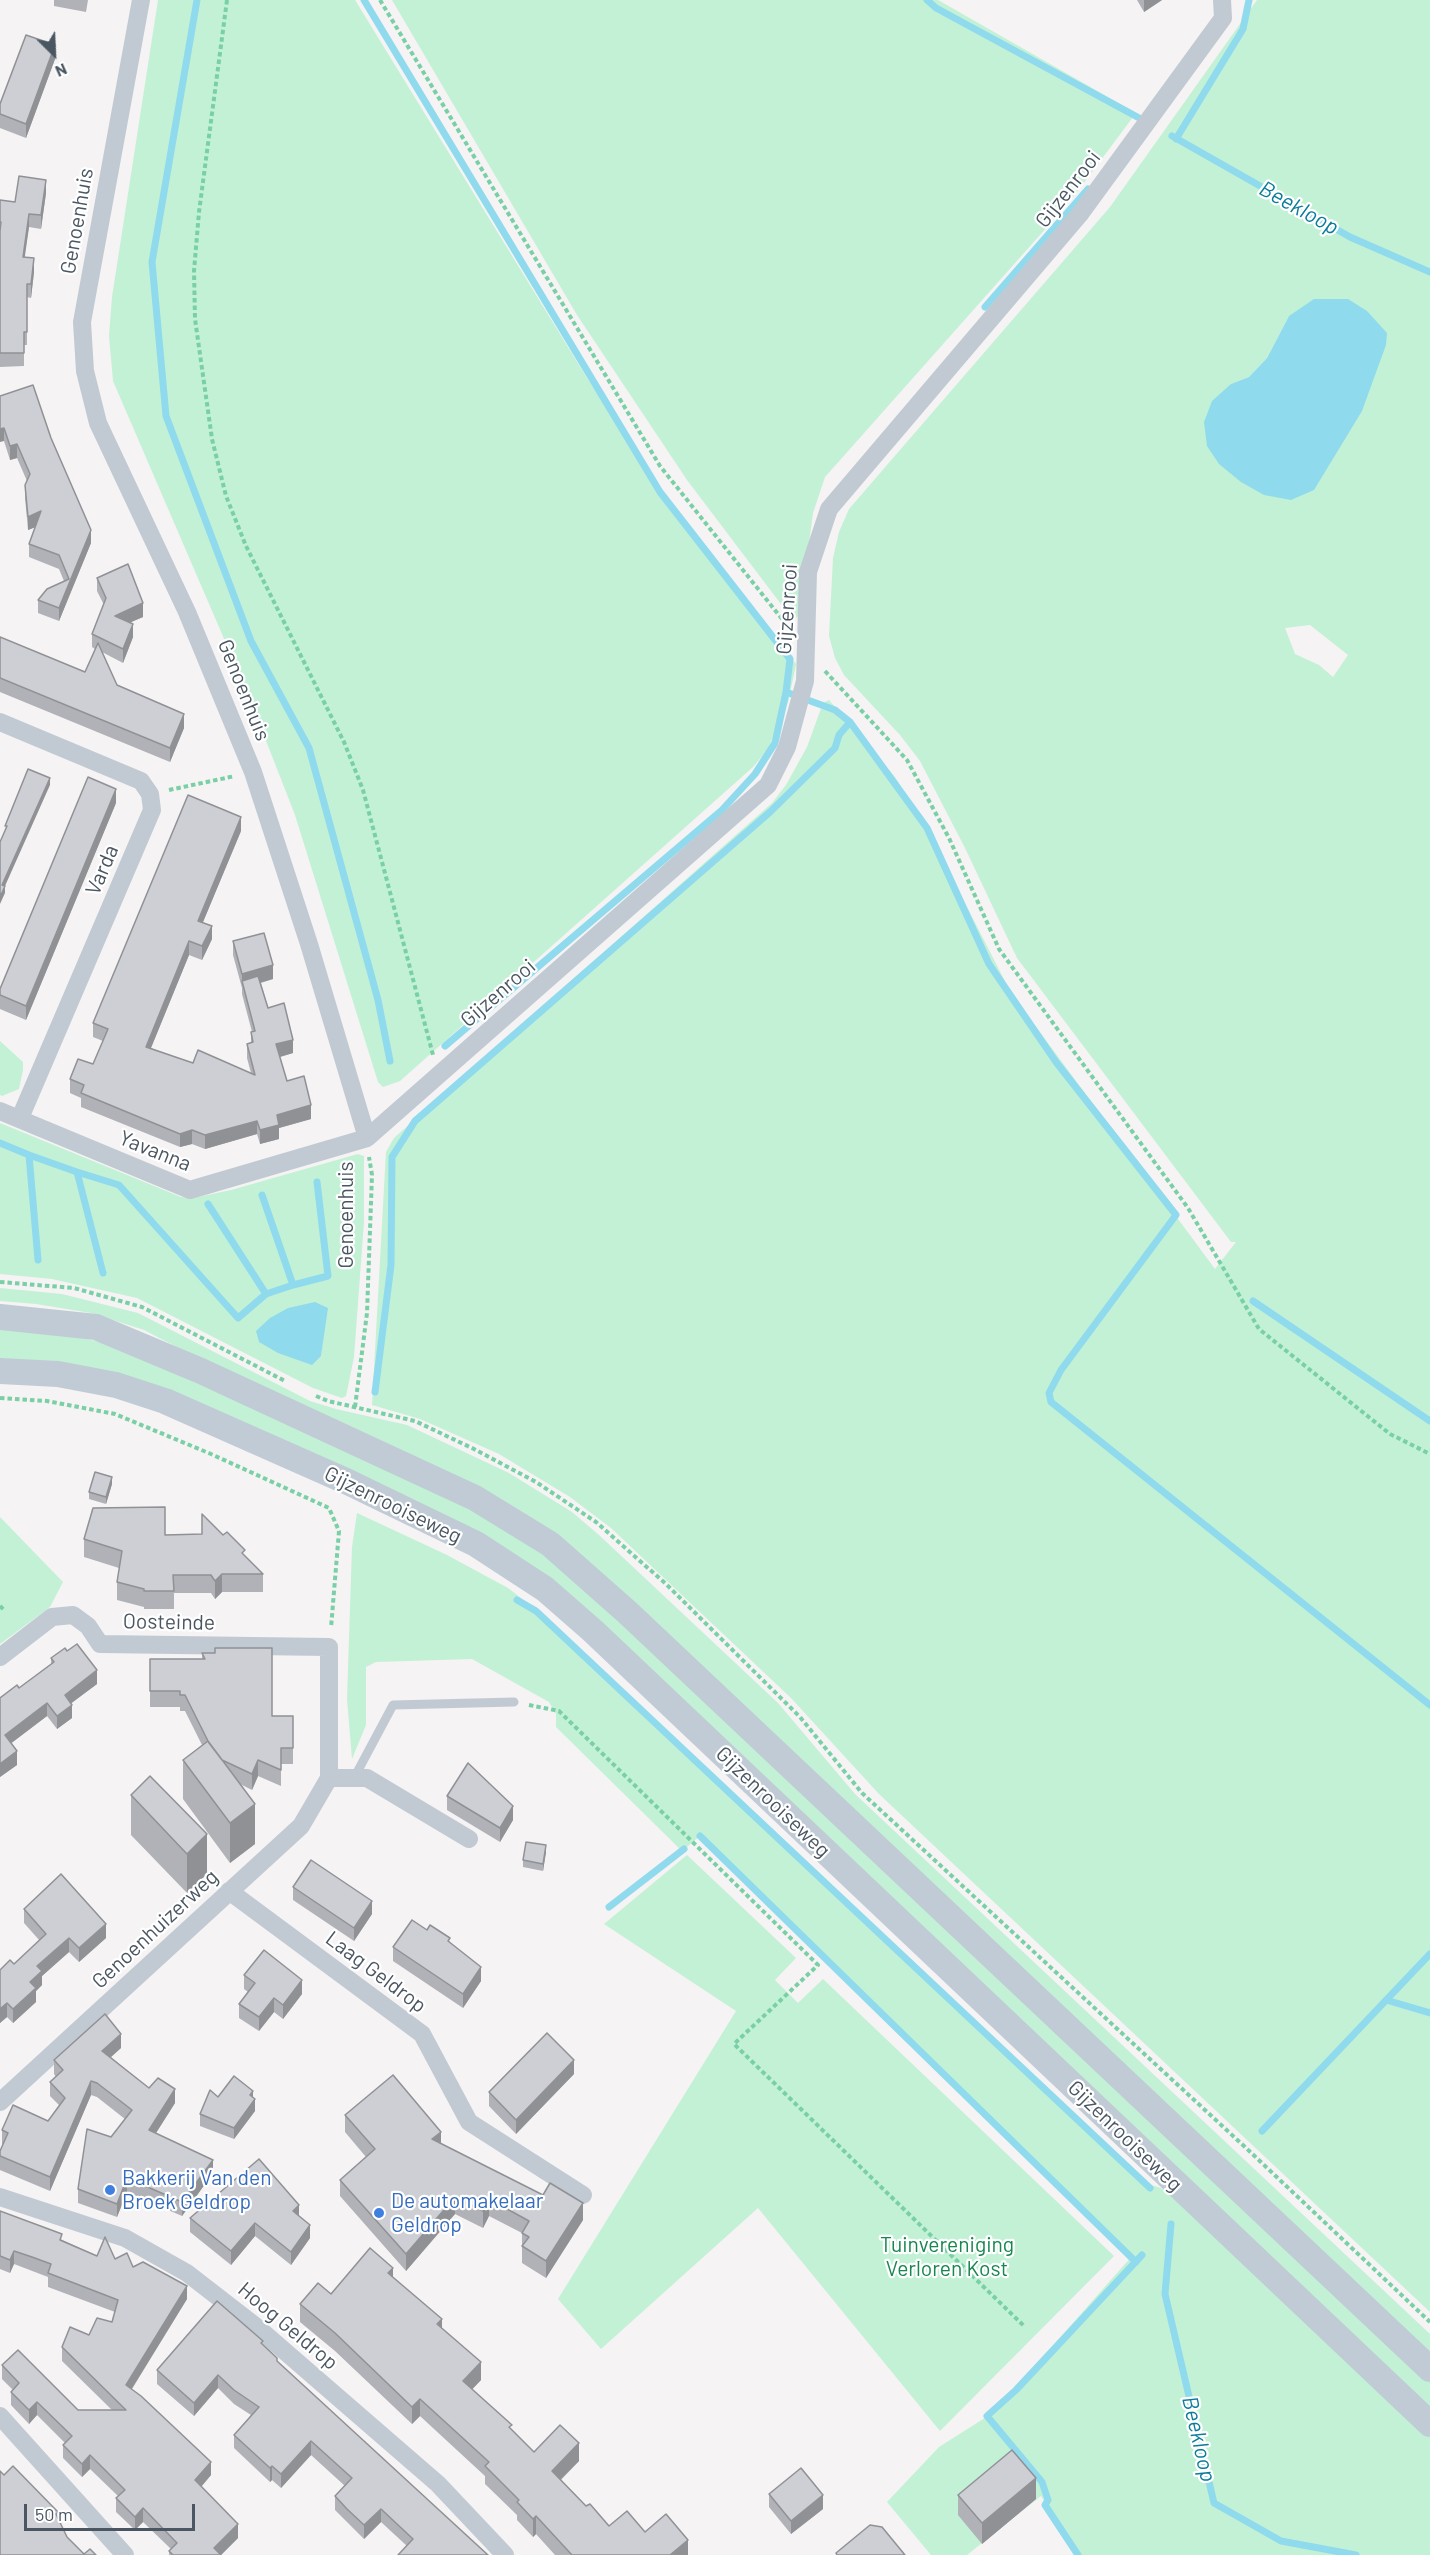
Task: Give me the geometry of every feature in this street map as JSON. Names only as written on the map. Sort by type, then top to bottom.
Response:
[{"type":"main road","name":"Gijzenrooiseweg","points":[[0,1317],[96,1328],[190,1366],[475,1498],[550,1544],[636,1620],[1430,2370]]},
{"type":"main road","name":"Gijzenrooiseweg","points":[[0,1371],[58,1374],[116,1385],[165,1401],[348,1482],[476,1544],[545,1589],[610,1647],[1430,2424]]},
{"type":"street","name":"Genoenhuis","points":[[141,0],[82,322],[85,371],[98,423],[187,612],[253,772],[309,944],[367,1138]]},
{"type":"street","name":"Gijzenrooi","points":[[367,1138],[768,785],[787,747],[805,681],[808,572],[829,509],[1080,214],[1223,18],[1222,0]]},
{"type":"street","points":[[0,722],[141,781],[150,794]]},
{"type":"street","name":"Varda","points":[[20,1118],[152,810],[150,794]]},
{"type":"street","name":"Yavanna","points":[[0,1111],[190,1190],[367,1138]]},
{"type":"street","name":"Oosteinde","points":[[0,1658],[52,1617],[73,1615],[88,1626],[100,1644],[330,1647]]},
{"type":"street","name":"Genoenhuizerweg","points":[[0,2103],[301,1826],[329,1778],[330,1647]]},
{"type":"street","points":[[329,1778],[367,1778],[469,1839]]},
{"type":"street","name":"Laag Geldrop","points":[[230,1891],[422,2034],[469,2122],[584,2195]]},
{"type":"street","name":"Hoog Geldrop","points":[[0,2197],[124,2238],[187,2273],[258,2328],[438,2484],[505,2555]]},
{"type":"street","points":[[0,2416],[125,2555]]},
{"type":"lane","points":[[354,1778],[393,1705],[514,1701]]},
{"type":"path","points":[[228,0],[199,212],[194,271],[195,319],[212,439],[226,496],[246,546],[344,742],[363,790],[438,1076]]},
{"type":"path","points":[[380,0],[660,466],[806,650],[907,760],[949,838],[999,949],[1188,1208],[1259,1329],[1390,1434],[1430,1454]]},
{"type":"path","points":[[150,794],[253,772]]},
{"type":"path","name":"Genoenhuis","points":[[355,1407],[367,1313],[372,1175],[367,1138]]},
{"type":"path","name":"Gijzenrooiseweg","points":[[0,1398],[47,1401],[115,1414],[211,1454],[329,1508],[339,1531],[330,1647]]},
{"type":"path","points":[[0,1606],[5,1611]]},
{"type":"path","points":[[514,1701],[559,1711],[818,1965],[734,2044],[1024,2326]]},
{"type":"green space","points":[[158,0],[355,0],[587,378],[662,492],[796,664],[788,703],[768,749],[753,767],[400,1081],[383,1087],[378,1082],[295,815],[247,692],[113,381],[109,336],[112,297]]},
{"type":"green space","points":[[392,0],[938,0],[1136,113],[1071,200],[825,477],[813,513],[799,616],[793,620],[687,480],[577,315]]},
{"type":"green space","points":[[1257,0],[1430,0],[1430,2312],[879,1794],[791,1698],[611,1528],[570,1497],[499,1454],[420,1419],[372,1405],[386,1152],[394,1138],[772,803],[786,785],[807,747],[823,703],[829,700],[895,777],[922,819],[1011,993],[1215,1269],[1236,1242],[1231,1242],[1017,958],[965,848],[920,761],[900,735],[844,675],[835,658],[829,636],[833,558],[839,532],[849,509],[1110,207]],"holes":[[[1289,316],[1241,482],[1231,384],[1249,377],[1267,358]],[[1310,625],[1348,655],[1333,677],[1319,665],[1295,654],[1285,628]]]},
{"type":"green space","points":[[0,1041],[23,1062],[19,1089],[2,1096],[0,1095]]},
{"type":"green space","points":[[0,1123],[181,1197],[193,1198],[231,1190],[358,1154],[364,1156],[364,1222],[354,1357],[346,1396],[342,1398],[313,1388],[137,1298],[52,1279],[0,1274]],"holes":[[[323,1337],[321,1356],[278,1353]]]},
{"type":"green space","points":[[0,1288],[62,1294],[138,1313],[310,1401],[407,1425],[509,1473],[572,1512],[778,1703],[855,1794],[1430,2334],[1430,2358],[577,1555],[144,1330],[91,1313],[0,1301]]},
{"type":"green space","points":[[0,1328],[56,1332],[109,1344],[473,1506],[536,1542],[1430,2379],[1430,2414],[557,1591],[203,1407],[0,1364]]},
{"type":"green space","points":[[357,1513],[447,1555],[508,1588],[539,1612],[1024,2067],[1141,2182],[1161,2188],[1182,2202],[1430,2435],[1430,2555],[1080,2555],[1041,2496],[967,2555],[931,2555],[887,2502],[939,2447],[988,2416],[1003,2402],[1133,2255],[699,1837],[682,1851],[556,1727],[556,1714],[549,1702],[472,1659],[376,1662],[366,1667],[366,1725],[352,1759],[347,1699],[352,1547]]},
{"type":"green space","points":[[0,1517],[63,1582],[50,1607],[0,1644]]},
{"type":"green space","name":"Tuinvereniging Verloren Kost","points":[[687,1855],[796,1958],[775,1980],[798,2003],[823,1979],[1114,2256],[940,2431],[758,2208],[601,2349],[558,2299],[736,2011],[604,1924]]},
{"type":"water","points":[[1314,299],[1348,299],[1367,311],[1387,333],[1386,345],[1362,411],[1314,490],[1291,500],[1264,495],[1241,482],[1219,464],[1207,446],[1204,422],[1212,401],[1231,384],[1249,377],[1267,358],[1289,316]]},
{"type":"water","points":[[315,1302],[328,1308],[321,1356],[312,1365],[278,1353],[259,1342],[256,1331],[270,1318],[288,1308]]},
{"type":"building","points":[[26,35],[55,45],[26,124],[0,114],[0,104]]},
{"type":"building","points":[[19,176],[46,180],[41,215],[29,214],[23,257],[34,258],[31,284],[27,284],[27,332],[24,332],[24,353],[0,353],[0,200],[15,202]]},
{"type":"building","points":[[33,385],[51,438],[91,530],[59,608],[38,600],[47,589],[69,579],[59,555],[29,544],[41,511],[28,517],[25,485],[30,474],[17,444],[10,446],[4,428],[0,429],[0,396]]},
{"type":"building","points":[[128,564],[143,603],[115,616],[133,624],[123,649],[92,634],[106,598],[97,578]]},
{"type":"building","points":[[0,637],[85,672],[98,643],[117,685],[184,714],[170,748],[0,678]]},
{"type":"building","points":[[28,769],[50,778],[2,885],[5,886],[0,897],[0,842]]},
{"type":"building","points":[[88,777],[116,789],[26,1006],[0,995],[0,989]]},
{"type":"building","points":[[188,795],[241,817],[198,921],[212,926],[202,946],[189,941],[146,1047],[193,1063],[198,1050],[255,1075],[247,1044],[253,1042],[251,1032],[255,1031],[242,981],[258,976],[268,1008],[284,1003],[293,1040],[276,1044],[287,1081],[304,1076],[311,1105],[277,1115],[279,1125],[260,1130],[257,1121],[205,1135],[192,1130],[180,1134],[81,1093],[84,1085],[70,1079],[78,1059],[93,1064],[108,1029],[93,1023]]},
{"type":"building","points":[[264,933],[273,965],[242,974],[233,941]]},
{"type":"building","points":[[95,1472],[112,1477],[106,1497],[89,1492]]},
{"type":"building","points":[[165,1507],[165,1535],[202,1534],[202,1514],[223,1535],[227,1532],[245,1550],[242,1553],[263,1574],[222,1574],[215,1581],[211,1575],[173,1575],[174,1591],[144,1591],[144,1589],[117,1582],[122,1551],[84,1539],[93,1508]]},
{"type":"building","points":[[77,1644],[97,1670],[65,1695],[72,1705],[57,1716],[47,1703],[5,1735],[17,1751],[0,1764],[0,1698],[17,1685],[19,1688],[54,1662],[51,1658],[65,1648],[67,1651]]},
{"type":"building","points":[[215,1648],[272,1648],[272,1716],[293,1716],[293,1748],[281,1748],[281,1770],[258,1760],[252,1774],[222,1760],[209,1743],[185,1695],[180,1695],[180,1691],[150,1691],[150,1659],[205,1659],[202,1653],[215,1653]]},
{"type":"building","points":[[208,1741],[255,1804],[230,1823],[183,1760]]},
{"type":"building","points":[[468,1763],[513,1806],[500,1828],[447,1796]]},
{"type":"building","points":[[150,1776],[207,1834],[187,1854],[131,1795]]},
{"type":"building","points":[[526,1842],[546,1845],[543,1864],[523,1860]]},
{"type":"building","points":[[311,1860],[372,1901],[354,1928],[293,1887]]},
{"type":"building","points":[[61,1874],[106,1924],[79,1948],[69,1938],[37,1966],[42,1971],[30,1982],[36,1988],[13,2009],[7,2003],[0,2009],[0,1970],[10,1960],[14,1964],[46,1934],[24,1909]]},
{"type":"building","points":[[412,1920],[427,1930],[430,1925],[450,1938],[448,1941],[481,1967],[463,1994],[393,1947]]},
{"type":"building","points":[[264,1950],[302,1980],[283,2005],[274,1998],[259,2017],[239,2004],[255,1983],[244,1975]]},
{"type":"building","points":[[105,2014],[121,2034],[102,2051],[149,2088],[158,2078],[175,2089],[149,2130],[213,2160],[182,2202],[127,2178],[117,2204],[78,2189],[87,2129],[111,2137],[132,2110],[97,2083],[91,2081],[50,2177],[0,2156],[8,2133],[2,2130],[13,2105],[48,2121],[65,2098],[50,2082],[63,2070],[54,2060]]},
{"type":"building","points":[[547,2033],[574,2060],[516,2120],[489,2092]]},
{"type":"building","points":[[393,2075],[441,2132],[432,2139],[543,2195],[550,2183],[583,2203],[546,2261],[522,2246],[529,2237],[522,2233],[529,2221],[489,2199],[483,2211],[455,2197],[406,2254],[340,2180],[375,2149],[345,2115]]},
{"type":"building","points":[[234,2076],[253,2091],[250,2095],[255,2099],[234,2128],[200,2114],[210,2090],[218,2097]]},
{"type":"building","points":[[259,2159],[299,2205],[293,2211],[310,2225],[291,2252],[255,2223],[231,2251],[190,2218]]},
{"type":"building","points":[[0,2211],[62,2234],[60,2240],[97,2256],[105,2237],[115,2259],[127,2253],[133,2267],[143,2262],[187,2286],[126,2385],[141,2396],[211,2462],[195,2480],[238,2524],[214,2548],[221,2555],[173,2555],[169,2551],[177,2543],[143,2508],[135,2517],[116,2498],[125,2490],[90,2455],[82,2464],[63,2445],[72,2436],[37,2402],[29,2410],[11,2392],[19,2383],[2,2365],[18,2350],[78,2410],[126,2410],[62,2347],[70,2327],[89,2335],[97,2318],[112,2322],[118,2300],[48,2273],[51,2264],[14,2251],[10,2260],[0,2256]]},
{"type":"building","points":[[370,2248],[393,2268],[388,2273],[442,2319],[437,2324],[481,2362],[463,2381],[512,2425],[509,2427],[534,2452],[560,2425],[579,2443],[552,2471],[586,2506],[590,2504],[609,2526],[627,2511],[645,2532],[666,2514],[688,2540],[670,2555],[572,2555],[536,2516],[533,2519],[517,2502],[519,2500],[485,2466],[489,2462],[420,2399],[412,2407],[335,2333],[300,2304],[318,2283],[331,2294]]},
{"type":"building","points":[[217,2301],[263,2341],[261,2343],[277,2358],[277,2361],[488,2555],[398,2555],[413,2539],[381,2509],[364,2525],[347,2509],[335,2496],[352,2478],[311,2441],[281,2474],[272,2466],[270,2468],[234,2435],[259,2407],[234,2390],[218,2375],[194,2403],[157,2370]]},
{"type":"building","points":[[1012,2450],[1036,2478],[982,2523],[958,2495]]},
{"type":"building","points":[[13,2466],[58,2512],[56,2514],[67,2537],[84,2554],[90,2549],[96,2555],[0,2555],[0,2471],[4,2475]]},
{"type":"building","points":[[801,2468],[823,2495],[791,2521],[769,2494]]},
{"type":"building","points":[[870,2525],[882,2527],[905,2555],[837,2555],[836,2553]]},
{"type":"waterway","points":[[197,0],[152,262],[166,416],[251,641],[309,748],[378,1000],[390,1061]]},
{"type":"waterway","points":[[364,0],[660,492],[790,659],[786,692]]},
{"type":"waterway","name":"Beekloop","points":[[927,0],[936,8],[1141,119]]},
{"type":"waterway","points":[[1176,139],[1243,29],[1249,0]]},
{"type":"waterway","name":"Beekloop","points":[[1172,136],[1350,237],[1430,272]]},
{"type":"waterway","points":[[985,307],[1088,189]]},
{"type":"waterway","points":[[445,1046],[721,811],[755,774],[775,743],[786,692],[835,710],[850,722],[927,828],[989,964],[1056,1062],[1176,1215],[1061,1370],[1049,1393],[1051,1402],[1430,1705]]},
{"type":"waterway","points":[[375,1392],[391,1265],[392,1157],[415,1121],[770,812],[835,748],[839,735],[850,722]]},
{"type":"waterway","points":[[0,1143],[29,1155],[38,1260]]},
{"type":"waterway","points":[[29,1155],[77,1172],[103,1273]]},
{"type":"waterway","points":[[77,1172],[119,1185],[238,1318],[266,1294],[208,1204]]},
{"type":"waterway","points":[[293,1285],[328,1276],[317,1182]]},
{"type":"waterway","points":[[262,1195],[293,1285],[266,1294]]},
{"type":"waterway","points":[[1253,1301],[1430,1421]]},
{"type":"waterway","points":[[517,1600],[536,1611],[1150,2188]]},
{"type":"waterway","points":[[700,1836],[1136,2262]]},
{"type":"waterway","points":[[609,1907],[684,1849]]},
{"type":"waterway","name":"Beekloop","points":[[1262,2131],[1430,1954]]},
{"type":"waterway","points":[[1386,2000],[1430,2013]]},
{"type":"waterway","name":"Beekloop","points":[[1171,2224],[1165,2294],[1214,2503],[1281,2541],[1356,2555]]},
{"type":"waterway","points":[[1078,2555],[1045,2505],[1048,2500],[1042,2482],[987,2416],[1016,2390],[1142,2255]]},
{"type":"place","name":"Bakkerij Van den Broek Geldrop","points":[[110,2190]]},
{"type":"place","name":"De automakelaar Geldrop","points":[[379,2213]]}]
